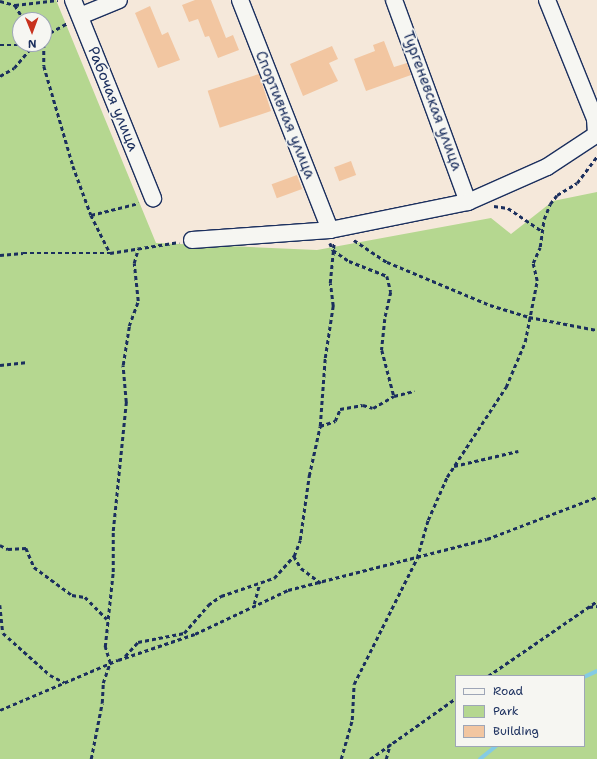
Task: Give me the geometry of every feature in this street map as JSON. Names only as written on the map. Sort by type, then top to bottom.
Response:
[{"type":"street","name":"Рабочая улица","points":[[73,0],[146,200]]},
{"type":"street","points":[[80,16],[119,0]]},
{"type":"street","name":"Спортивная улица","points":[[240,0],[331,230]]},
{"type":"street","name":"Тургеневская улица","points":[[394,0],[472,201]]},
{"type":"street","points":[[192,240],[331,230],[472,201],[547,166],[596,134],[595,119],[547,0]]},
{"type":"path","points":[[0,1],[15,4],[58,0]]},
{"type":"path","points":[[15,4],[20,12]]},
{"type":"path","points":[[52,32],[80,16]]},
{"type":"path","points":[[0,45],[12,45]]},
{"type":"path","points":[[0,76],[14,68],[27,52]]},
{"type":"path","points":[[44,52],[44,66],[73,166],[91,215],[110,253]]},
{"type":"path","points":[[341,759],[352,720],[354,684],[417,558],[428,520],[454,467],[506,387],[524,342],[537,281],[533,262],[540,247],[542,231],[550,204],[557,195],[577,183],[597,156]]},
{"type":"path","points":[[91,215],[146,200]]},
{"type":"path","points":[[472,201],[489,206],[508,208],[542,231]]},
{"type":"path","points":[[124,658],[138,642],[184,633],[208,605],[221,596],[259,585],[274,578],[294,556],[300,540],[309,476],[320,426],[325,358],[333,306],[330,283],[334,239],[331,230]]},
{"type":"path","points":[[331,230],[333,250],[349,261],[386,276],[391,292],[385,319],[382,350],[394,396]]},
{"type":"path","points":[[331,230],[387,262],[490,305],[529,317],[597,330]]},
{"type":"path","points":[[0,255],[23,253],[110,253],[192,240]]},
{"type":"path","points":[[92,759],[102,703],[103,683],[110,663],[105,647],[113,572],[113,531],[126,402],[123,365],[129,326],[138,301],[134,263],[138,248]]},
{"type":"path","points":[[0,364],[28,362]]},
{"type":"path","points":[[320,426],[335,421],[340,409],[362,405],[373,408],[394,396],[414,391]]},
{"type":"path","points":[[454,467],[518,451]]},
{"type":"path","points":[[0,710],[110,663],[195,634],[288,590],[321,583],[487,539],[597,496]]},
{"type":"path","points":[[0,545],[8,549],[26,548],[34,567],[72,595],[85,597],[107,619]]},
{"type":"path","points":[[294,556],[301,568],[321,583]]},
{"type":"path","points":[[254,605],[259,585]]},
{"type":"path","points":[[489,675],[586,607],[597,601]]},
{"type":"path","points":[[0,605],[3,633],[50,675],[65,683]]},
{"type":"path","points":[[586,607],[597,606]]},
{"type":"path","points":[[370,759],[455,699]]},
{"type":"path","points":[[386,759],[391,744]]},
{"type":"green space","points":[[0,0],[56,0],[156,243],[317,250],[491,218],[511,234],[553,201],[597,192],[597,759],[0,759]]},
{"type":"building","points":[[195,0],[211,0],[226,38],[233,35],[239,50],[218,58],[209,36],[205,37],[198,19],[189,22],[182,5]]},
{"type":"building","points":[[150,6],[162,35],[168,32],[180,60],[158,68],[135,13]]},
{"type":"building","points":[[384,41],[394,67],[407,63],[411,75],[366,91],[354,59],[375,51],[373,45]]},
{"type":"building","points":[[332,46],[338,59],[329,63],[338,81],[303,96],[290,64]]},
{"type":"building","points":[[259,74],[271,111],[220,128],[208,91]]},
{"type":"building","points":[[351,161],[356,175],[339,181],[334,167]]},
{"type":"building","points":[[297,175],[302,189],[277,198],[272,184]]},
{"type":"waterway","points":[[585,677],[597,671]]},
{"type":"waterway","points":[[480,759],[495,747]]}]
